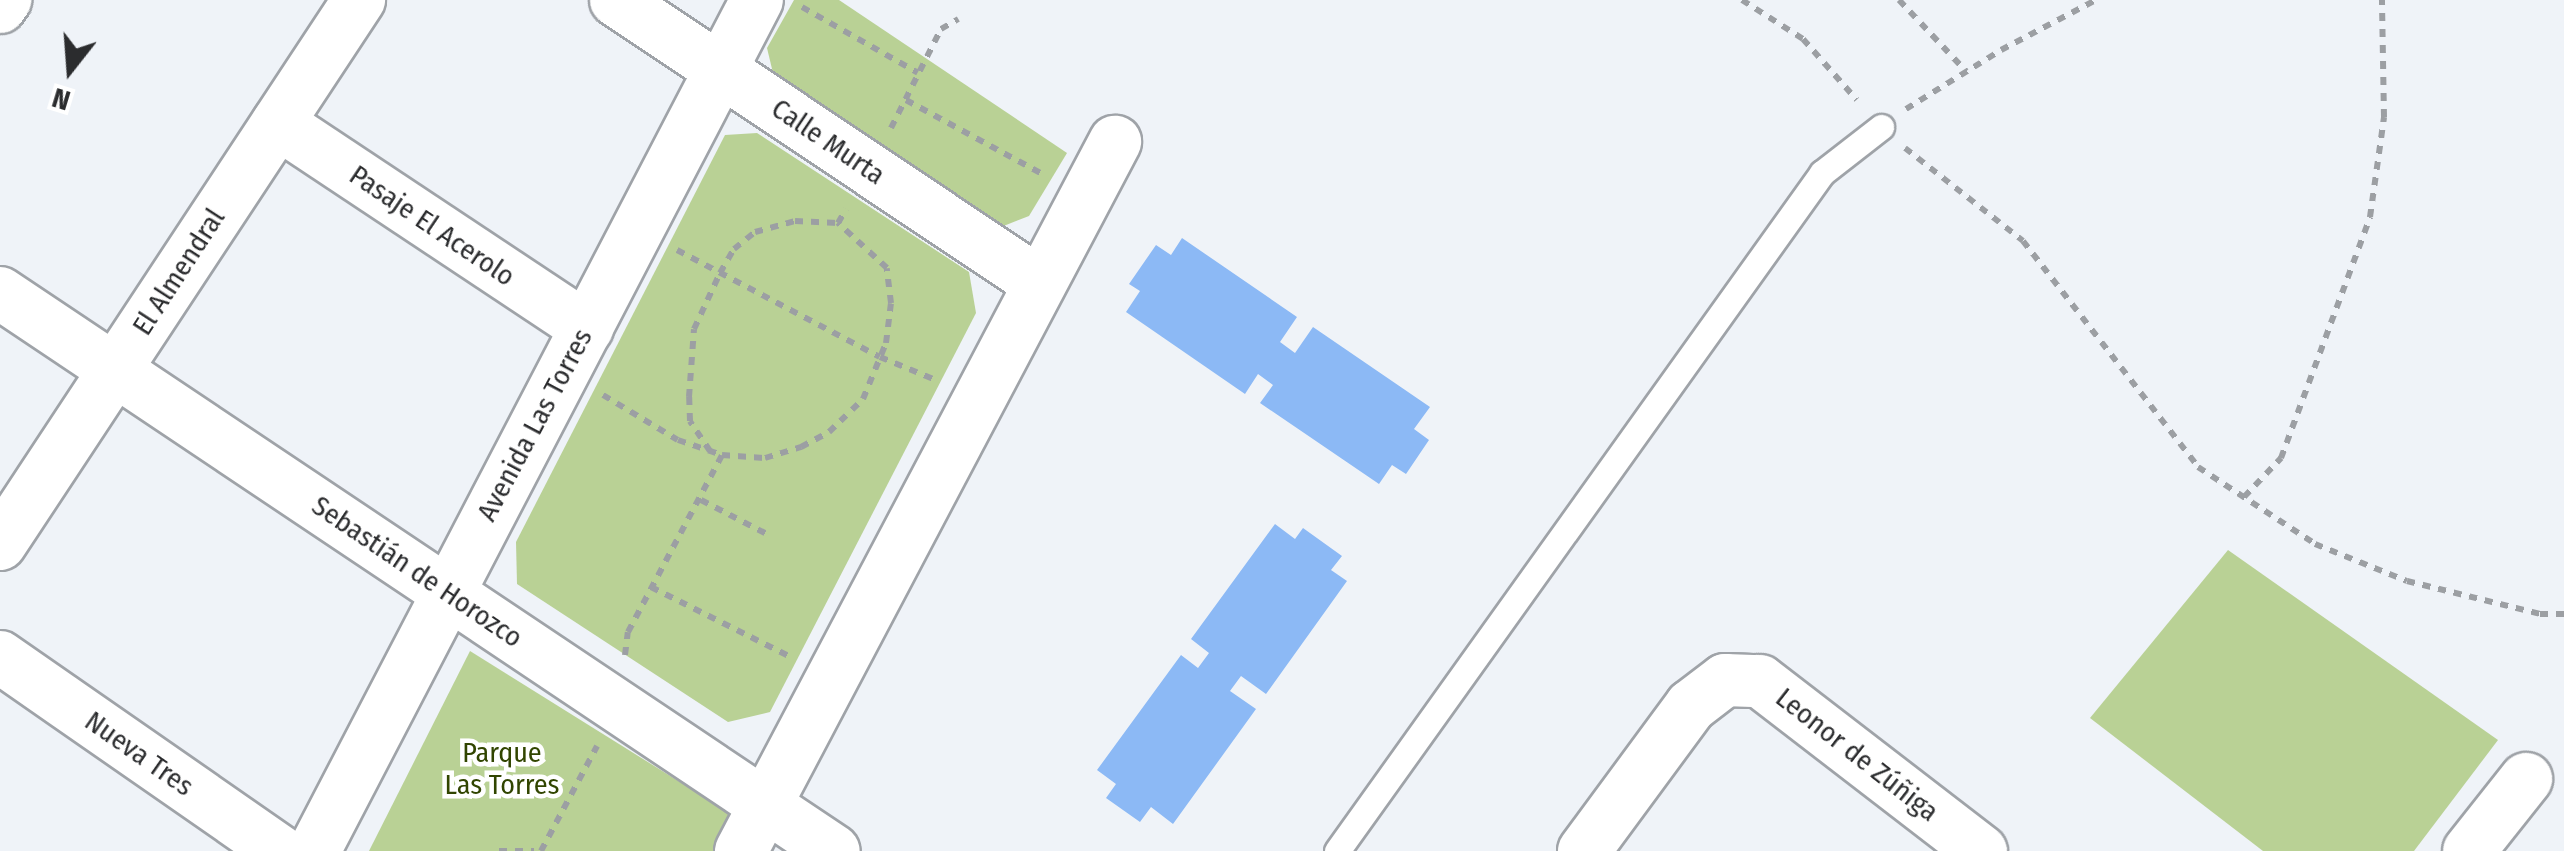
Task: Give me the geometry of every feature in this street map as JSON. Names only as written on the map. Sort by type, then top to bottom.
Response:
[{"type":"street","points":[[0,7],[4,0]]},
{"type":"street","name":"El Almendral","points":[[0,544],[359,0]]},
{"type":"street","name":"Calle Murta","points":[[616,0],[1039,283]]},
{"type":"street","name":"Avenida Las Torres","points":[[314,851],[757,0]]},
{"type":"street","name":"Pasaje El Acerolo","points":[[278,123],[575,350]]},
{"type":"street","points":[[741,851],[1114,142]]},
{"type":"street","name":"Sebastián de Horozco","points":[[0,293],[834,851]]},
{"type":"street","name":"Nueva Tres","points":[[0,657],[279,851]]},
{"type":"street","name":"Leonor de Zúñiga","points":[[1584,851],[1691,706],[1725,680],[1760,681],[1981,851]]},
{"type":"street","points":[[2468,851],[2526,779]]},
{"type":"lane","points":[[1337,851],[1822,173],[1881,127]]},
{"type":"path","points":[[792,0],[918,73]]},
{"type":"path","points":[[1742,0],[1803,40],[1881,127],[2023,241],[2198,467],[2315,544],[2407,581],[2540,614],[2564,614]]},
{"type":"path","points":[[1899,0],[1966,71]]},
{"type":"path","points":[[1881,127],[1966,71],[2096,0]]},
{"type":"path","points":[[2244,497],[2281,458],[2370,216],[2384,116],[2382,0]]},
{"type":"path","points":[[838,223],[870,170],[941,29],[958,19]]},
{"type":"path","points":[[905,100],[1084,199]]},
{"type":"path","points":[[575,350],[678,440],[710,452],[722,455],[765,458],[801,448],[829,432],[864,399],[880,357],[892,303],[887,268],[838,223],[795,221],[754,232],[734,249],[720,274],[694,328],[689,397],[690,421],[710,452]]},
{"type":"path","points":[[638,230],[925,379],[952,379],[982,391]]},
{"type":"path","points":[[500,851],[537,851],[618,706],[628,632],[722,455]]},
{"type":"path","points":[[701,500],[766,534]]},
{"type":"path","points":[[651,588],[834,678]]},
{"type":"green space","points":[[794,0],[839,0],[1067,153],[1029,216],[1001,227],[773,73],[767,48]]},
{"type":"green space","points":[[757,133],[969,272],[976,313],[770,712],[728,722],[517,584],[516,542],[725,135]]},
{"type":"green space","points":[[2228,550],[2498,740],[2414,851],[2263,851],[2090,718]]},
{"type":"green space","name":"Parque Las Torres","points":[[470,651],[736,817],[718,851],[369,851]]},
{"type":"building","points":[[1182,238],[1297,317],[1280,342],[1295,353],[1313,327],[1430,407],[1414,429],[1429,440],[1406,474],[1392,465],[1379,484],[1260,403],[1273,385],[1258,374],[1245,394],[1126,312],[1140,291],[1129,284],[1156,245],[1171,255]]},
{"type":"building","points":[[1275,524],[1295,539],[1303,528],[1342,556],[1331,570],[1347,581],[1266,694],[1241,676],[1230,691],[1256,709],[1173,824],[1151,807],[1140,822],[1106,798],[1116,784],[1097,770],[1181,655],[1198,668],[1209,653],[1191,639]]}]
